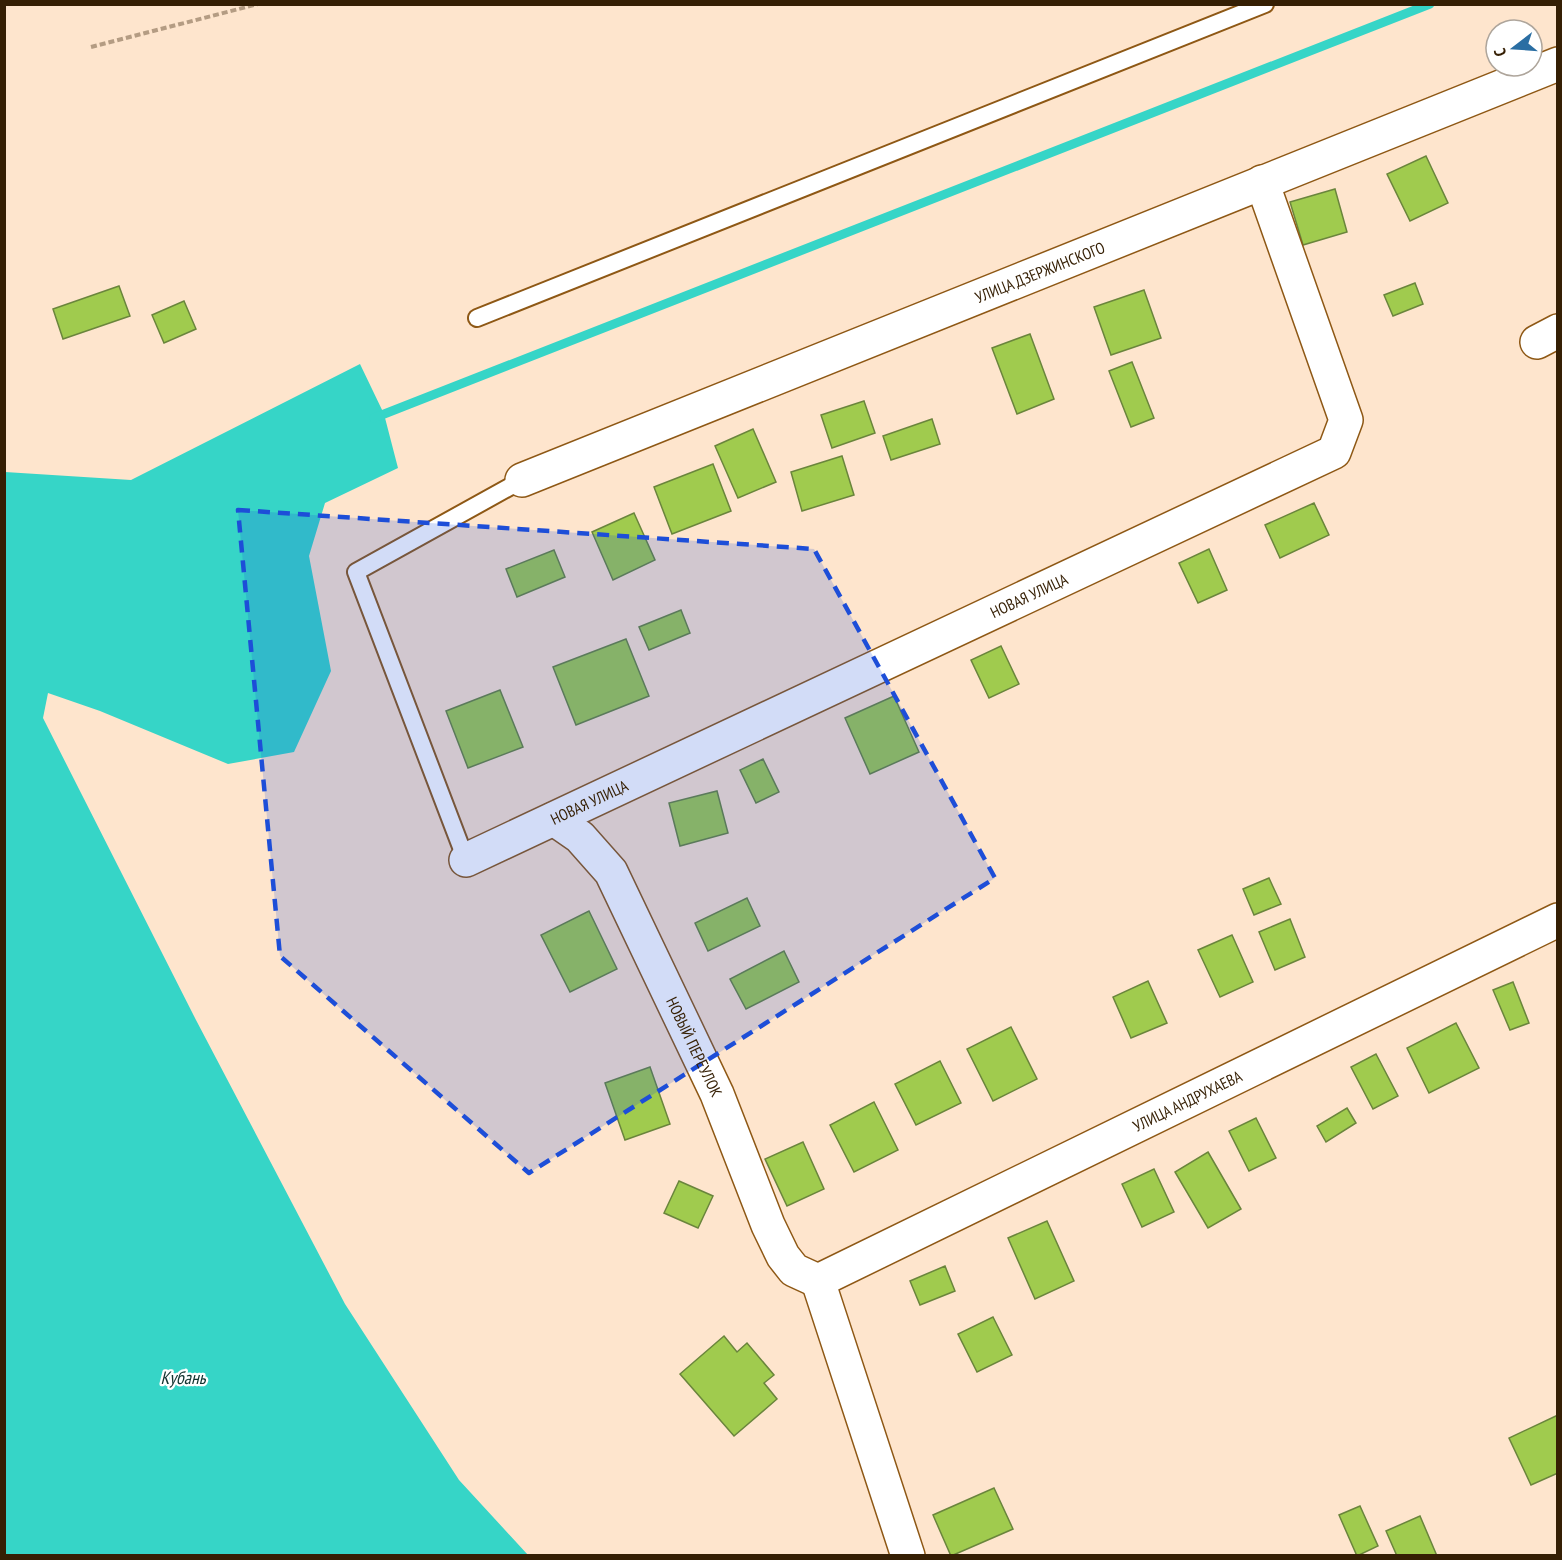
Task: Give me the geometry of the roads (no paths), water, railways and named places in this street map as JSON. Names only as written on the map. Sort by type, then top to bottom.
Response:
[{"type":"street","name":"УЛИЦА ДЗЕРЖИНСКОГО","points":[[522,480],[1557,64]]},
{"type":"street","name":"НОВАЯ УЛИЦА","points":[[466,860],[1334,452],[1346,420],[1262,182]]},
{"type":"street","name":"НОВЫЙ ПЕРЕУЛОК","points":[[554,819],[580,837],[611,872],[717,1094],[768,1225],[783,1256],[794,1270],[818,1281]]},
{"type":"street","name":"УЛИЦА АНДРУХАЕВА","points":[[818,1281],[1557,920]]},
{"type":"street","points":[[818,1281],[908,1556]]},
{"type":"lane","points":[[477,318],[1265,4]]},
{"type":"lane","points":[[466,860],[356,572],[522,480]]},
{"type":"water","name":"Кубань","points":[[360,364],[384,414],[398,468],[325,503],[309,556],[331,671],[294,752],[228,764],[100,711],[48,693],[43,718],[196,1020],[345,1304],[459,1480],[528,1555],[5,1555],[5,472],[131,480]]},
{"type":"waterway","points":[[374,418],[1430,4]]}]
